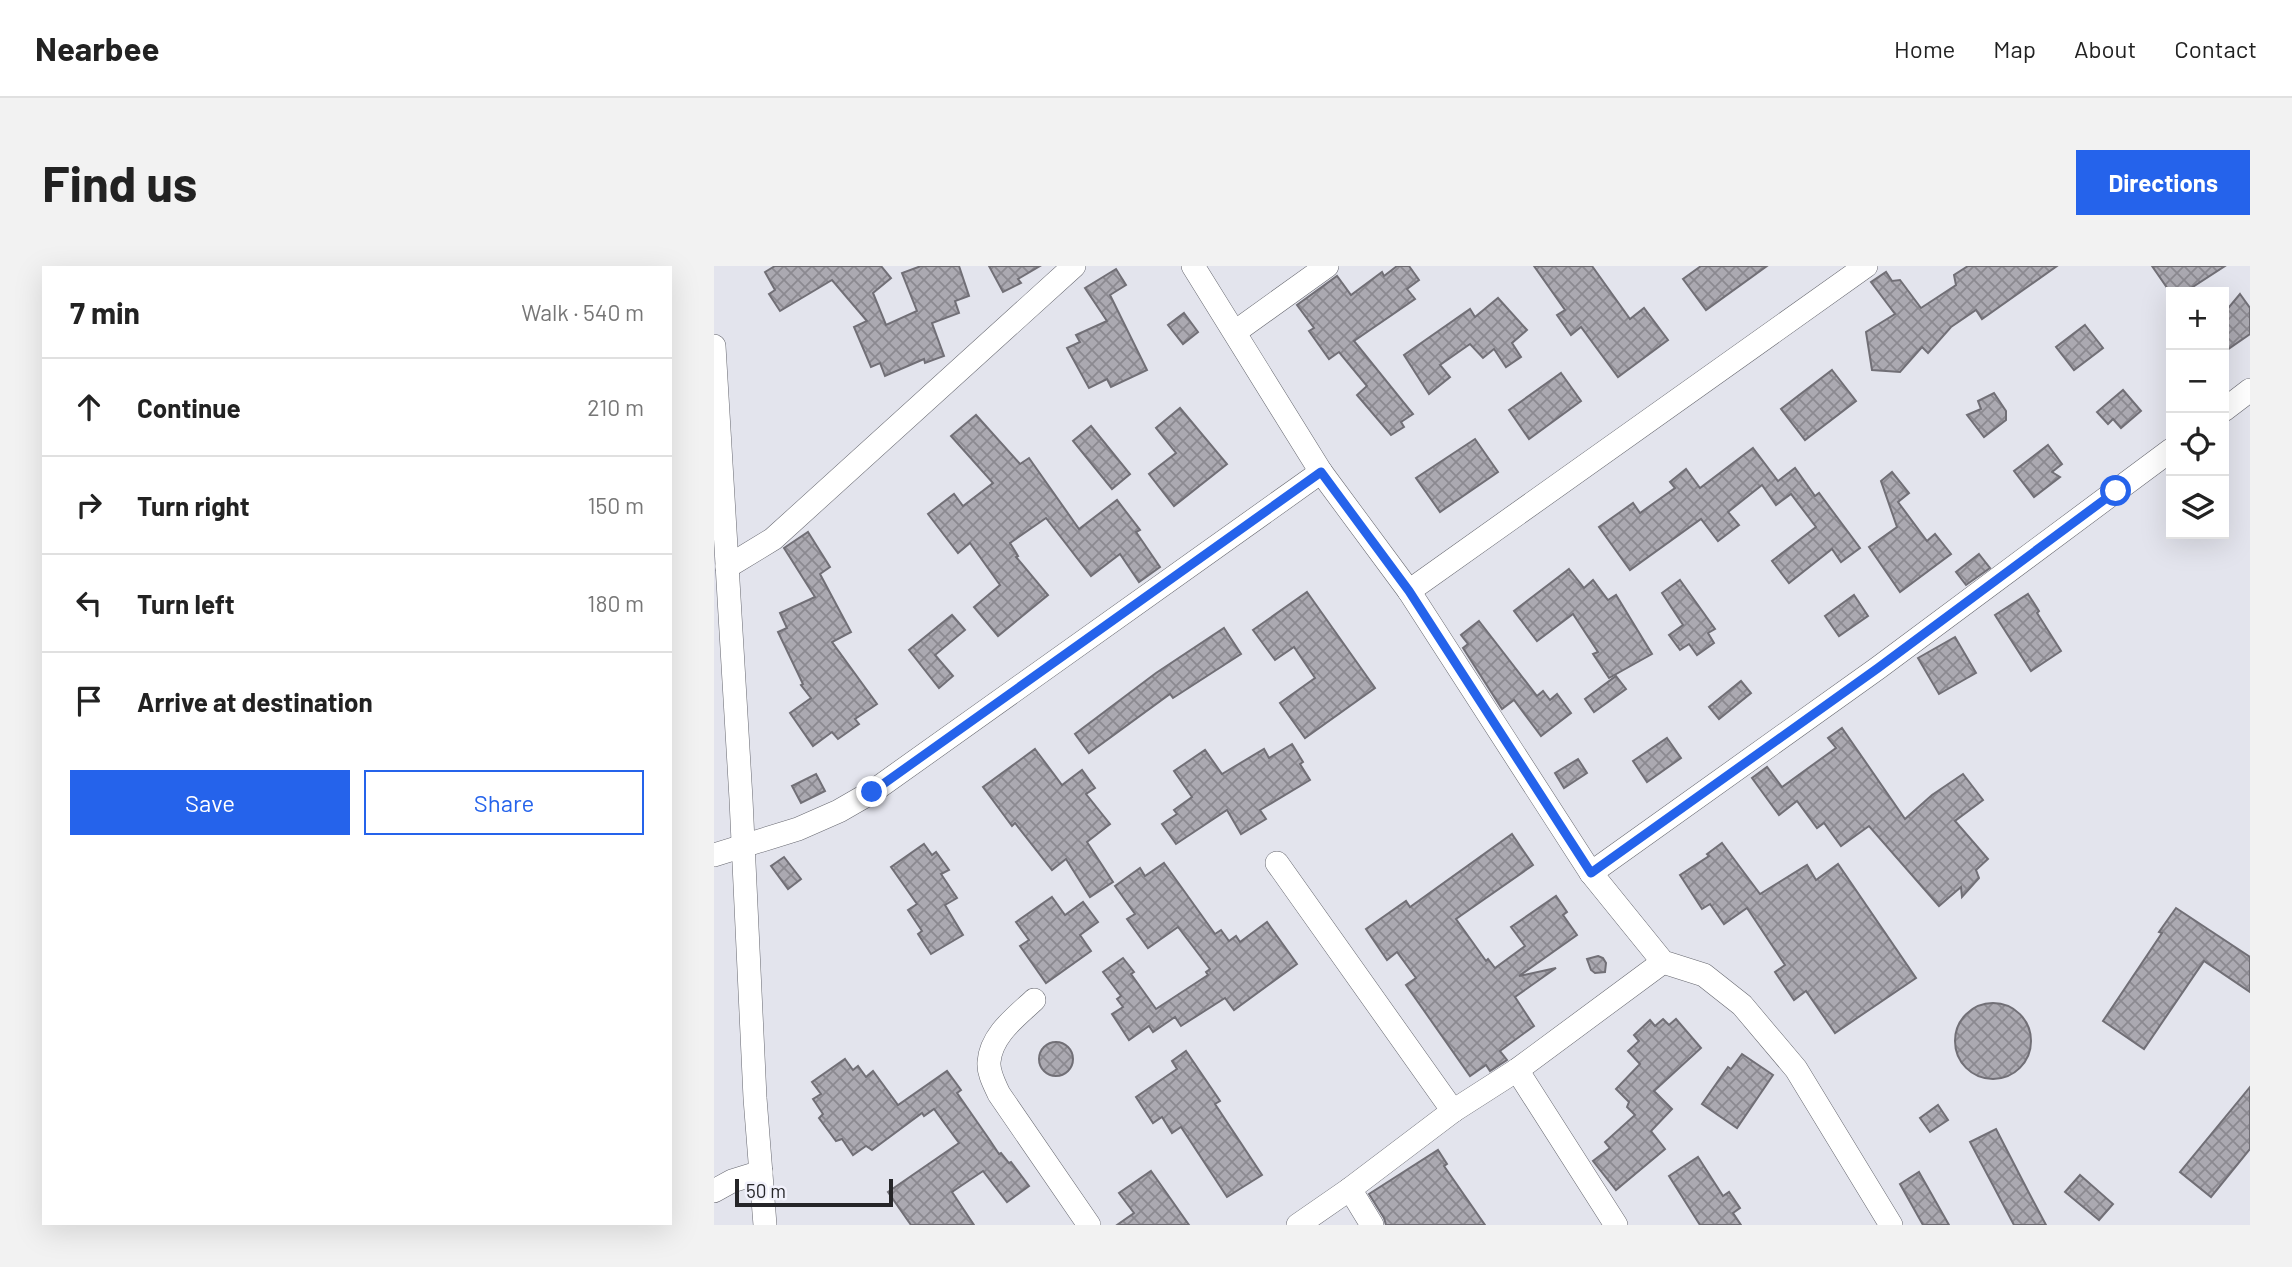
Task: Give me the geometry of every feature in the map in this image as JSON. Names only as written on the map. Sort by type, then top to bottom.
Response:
[{"type":"street","points":[[727,567],[773,539],[1074,266]]},
{"type":"street","points":[[1193,266],[1321,472],[1409,591],[1591,873],[1663,962],[1704,975],[1742,1005],[1796,1069],[1891,1225]]},
{"type":"street","points":[[1235,332],[1327,266]]},
{"type":"street","points":[[1409,591],[1866,266]]},
{"type":"street","points":[[714,346],[744,846],[755,1098],[765,1225]]},
{"type":"street","points":[[2229,406],[2250,390]]},
{"type":"street","points":[[1591,873],[1878,668],[2166,454]]},
{"type":"street","points":[[714,855],[798,829],[839,811],[872,792],[1321,472]]},
{"type":"street","points":[[1277,863],[1453,1111]]},
{"type":"street","points":[[1298,1225],[1453,1111],[1517,1070],[1663,962]]},
{"type":"street","points":[[1034,1000],[1009,1023],[996,1040],[989,1062],[991,1077],[999,1094],[1088,1225]]},
{"type":"street","points":[[1517,1070],[1616,1225]]},
{"type":"street","points":[[714,1191],[732,1181],[761,1172]]},
{"type":"street","points":[[1350,1189],[1371,1225]]},
{"type":"building","points":[[775,266],[881,266],[891,278],[873,293],[886,325],[917,311],[902,273],[921,266],[959,266],[969,296],[955,301],[959,313],[932,323],[944,356],[925,363],[924,359],[885,376],[880,363],[871,367],[854,327],[867,321],[832,280],[780,311],[769,294],[775,290],[765,272]]},
{"type":"building","points":[[989,266],[1040,266],[1018,279],[1021,283],[1003,292]]},
{"type":"building","points":[[1397,266],[1409,266],[1419,280],[1407,289],[1415,299],[1354,341],[1413,414],[1401,422],[1404,427],[1391,435],[1357,395],[1367,386],[1339,352],[1329,359],[1309,331],[1314,328],[1297,305],[1337,276],[1351,295],[1382,272],[1384,276]]},
{"type":"building","points":[[1534,266],[1592,266],[1630,319],[1644,308],[1668,340],[1618,377],[1581,327],[1571,335],[1557,315],[1565,310]]},
{"type":"building","points":[[1701,266],[1767,266],[1706,310],[1683,279]]},
{"type":"building","points":[[1968,266],[2057,266],[1982,319],[1976,310],[1951,327],[1928,353],[1922,347],[1900,372],[1872,370],[1866,332],[1895,314],[1871,282],[1886,272],[1892,281],[1900,280],[1921,308],[1956,285],[1954,275]]},
{"type":"building","points":[[2152,266],[2225,266],[2193,287],[2167,287]]},
{"type":"building","points":[[1116,269],[1126,285],[1110,295],[1147,370],[1111,387],[1107,379],[1089,388],[1067,348],[1080,342],[1076,335],[1107,321],[1085,288]]},
{"type":"building","points":[[2240,294],[2250,308],[2250,334],[2229,349],[2229,307]]},
{"type":"building","points":[[1498,298],[1527,330],[1512,343],[1521,357],[1506,367],[1494,349],[1483,358],[1470,344],[1440,365],[1450,377],[1429,394],[1404,355],[1470,309],[1475,317]]},
{"type":"building","points":[[1184,313],[1198,332],[1183,344],[1168,325]]},
{"type":"building","points":[[2085,325],[2103,348],[2074,370],[2056,347]]},
{"type":"building","points":[[1832,370],[1856,401],[1805,440],[1781,409]]},
{"type":"building","points":[[1561,373],[1581,401],[1529,439],[1509,410]]},
{"type":"building","points":[[2123,390],[2141,411],[2121,428],[2113,419],[2108,424],[2097,412]]},
{"type":"building","points":[[1994,393],[2006,411],[2006,420],[1984,437],[1967,415],[1981,409],[1978,401]]},
{"type":"building","points":[[1180,408],[1227,464],[1174,506],[1149,474],[1176,453],[1156,428]]},
{"type":"building","points":[[976,415],[1020,464],[1029,458],[1079,529],[1117,500],[1140,530],[1136,532],[1160,567],[1139,582],[1120,554],[1091,576],[1046,518],[1010,543],[1018,556],[1016,557],[1048,595],[998,636],[974,607],[1000,585],[970,543],[958,553],[928,514],[954,494],[963,506],[993,483],[951,436]]},
{"type":"building","points":[[1091,426],[1130,474],[1112,489],[1073,441]]},
{"type":"building","points":[[1475,439],[1498,472],[1440,512],[1416,478]]},
{"type":"building","points":[[2048,445],[2062,464],[2052,472],[2060,477],[2034,497],[2014,471]]},
{"type":"building","points":[[1753,448],[1778,481],[1795,468],[1815,496],[1819,493],[1860,548],[1841,562],[1832,549],[1789,583],[1772,561],[1816,527],[1791,494],[1776,505],[1762,485],[1728,512],[1739,525],[1718,541],[1701,519],[1630,570],[1599,527],[1633,503],[1640,513],[1675,488],[1670,482],[1686,469],[1700,488]]},
{"type":"building","points":[[1892,472],[1909,493],[1898,502],[1927,541],[1935,534],[1951,554],[1900,592],[1869,547],[1897,527],[1881,481]]},
{"type":"building","points":[[808,532],[830,567],[820,574],[851,632],[832,642],[877,704],[855,719],[859,724],[838,739],[832,732],[813,746],[790,713],[811,698],[801,685],[803,684],[778,632],[787,628],[780,613],[815,597],[784,548]]},
{"type":"building","points":[[1979,554],[1990,568],[1966,585],[1956,572]]},
{"type":"building","points":[[1569,569],[1584,588],[1593,580],[1608,600],[1616,595],[1652,654],[1609,678],[1593,654],[1598,652],[1573,614],[1537,641],[1514,611]]},
{"type":"building","points":[[1680,580],[1715,629],[1708,633],[1714,643],[1697,655],[1689,644],[1680,650],[1669,635],[1683,625],[1662,593]]},
{"type":"building","points":[[1307,592],[1375,688],[1305,738],[1280,703],[1315,678],[1294,647],[1275,660],[1253,630]]},
{"type":"building","points":[[2028,594],[2061,651],[2031,671],[1995,615]]},
{"type":"building","points":[[1854,595],[1868,616],[1839,636],[1825,616]]},
{"type":"building","points":[[952,615],[965,630],[935,655],[953,676],[939,688],[909,650]]},
{"type":"building","points":[[1479,621],[1537,696],[1543,691],[1550,700],[1557,694],[1571,713],[1541,736],[1514,700],[1502,709],[1463,648],[1468,644],[1461,635]]},
{"type":"building","points":[[1224,628],[1241,654],[1173,698],[1170,694],[1089,753],[1075,734],[1156,673]]},
{"type":"building","points":[[1955,637],[1976,673],[1939,694],[1918,658]]},
{"type":"building","points":[[1616,676],[1626,689],[1594,712],[1585,699]]},
{"type":"building","points":[[1741,681],[1751,693],[1719,719],[1709,707]]},
{"type":"building","points":[[1842,728],[1905,819],[1932,795],[1963,774],[1983,800],[1955,821],[1988,859],[1976,870],[1979,878],[1962,897],[1961,887],[1939,906],[1869,826],[1841,846],[1824,823],[1817,828],[1797,801],[1779,815],[1752,778],[1767,767],[1782,787],[1836,748],[1828,738]]},
{"type":"building","points":[[1667,738],[1681,758],[1647,782],[1633,761]]},
{"type":"building","points":[[1292,744],[1310,780],[1260,810],[1266,819],[1241,834],[1227,810],[1176,844],[1162,824],[1177,814],[1174,810],[1192,797],[1174,771],[1205,750],[1222,774],[1264,749],[1269,758]]},
{"type":"building","points":[[1035,749],[1062,785],[1082,770],[1095,788],[1086,794],[1110,824],[1087,842],[1113,882],[1090,897],[1066,859],[1052,870],[1015,823],[1012,826],[983,787]]},
{"type":"building","points":[[1578,759],[1587,773],[1564,788],[1555,773]]},
{"type":"building","points":[[816,774],[825,791],[801,803],[792,786]]},
{"type":"building","points":[[1512,834],[1533,865],[1456,919],[1486,961],[1488,959],[1495,968],[1525,946],[1511,927],[1556,896],[1567,912],[1563,915],[1577,935],[1519,976],[1556,968],[1515,997],[1534,1026],[1500,1051],[1507,1060],[1490,1071],[1486,1065],[1470,1076],[1406,985],[1416,978],[1397,952],[1387,960],[1366,929],[1406,901],[1410,907]]},
{"type":"building","points":[[1722,843],[1760,894],[1807,865],[1816,880],[1838,864],[1916,978],[1835,1033],[1806,991],[1794,1000],[1775,972],[1785,965],[1747,908],[1724,924],[1710,904],[1702,909],[1680,875],[1709,856],[1707,854]]},
{"type":"building","points":[[924,844],[932,855],[936,852],[949,870],[941,874],[957,898],[945,905],[963,935],[931,954],[918,934],[922,931],[908,910],[917,904],[891,867]]},
{"type":"building","points":[[784,857],[801,879],[788,889],[771,866]]},
{"type":"building","points":[[1164,863],[1215,934],[1221,930],[1229,941],[1236,936],[1240,942],[1267,922],[1297,964],[1234,1010],[1225,998],[1181,1026],[1175,1017],[1153,1032],[1149,1026],[1129,1040],[1112,1014],[1123,1007],[1117,999],[1121,996],[1103,972],[1123,958],[1156,1009],[1208,975],[1206,972],[1210,969],[1178,927],[1148,948],[1127,919],[1135,914],[1115,886],[1140,868],[1145,876]]},
{"type":"building","points":[[1052,897],[1065,915],[1083,902],[1098,922],[1080,935],[1091,951],[1046,983],[1020,946],[1029,940],[1016,922]]},
{"type":"building","points":[[2176,908],[2250,957],[2250,992],[2204,961],[2144,1049],[2103,1021]]},
{"type":"building","points":[[1598,956],[1606,963],[1605,972],[1595,973],[1591,970],[1587,959]]},
{"type":"building","points":[[1993,1003],[2008,1006],[2020,1014],[2028,1026],[2031,1041],[2028,1056],[2020,1068],[2008,1076],[1993,1079],[1978,1076],[1966,1068],[1958,1056],[1955,1041],[1958,1026],[1966,1014],[1978,1006]]},
{"type":"building","points":[[1663,1019],[1669,1025],[1676,1019],[1701,1048],[1654,1091],[1672,1109],[1651,1131],[1665,1149],[1616,1190],[1593,1161],[1610,1148],[1605,1142],[1635,1115],[1627,1107],[1629,1102],[1616,1089],[1640,1064],[1628,1051],[1639,1041],[1634,1035],[1650,1020],[1655,1026]]},
{"type":"building","points":[[1056,1042],[1068,1047],[1073,1059],[1068,1071],[1056,1076],[1044,1071],[1039,1059],[1044,1047]]},
{"type":"building","points":[[1186,1051],[1220,1101],[1215,1104],[1262,1175],[1227,1197],[1181,1127],[1172,1133],[1162,1117],[1153,1123],[1136,1097],[1177,1069],[1172,1061]]},
{"type":"building","points":[[1742,1054],[1773,1075],[1737,1128],[1702,1104],[1728,1067],[1731,1069]]},
{"type":"building","points":[[845,1059],[853,1070],[858,1066],[866,1077],[873,1071],[898,1105],[947,1071],[961,1090],[957,1093],[999,1154],[1011,1162],[1029,1186],[1007,1202],[983,1171],[952,1192],[974,1225],[911,1225],[888,1192],[959,1143],[934,1109],[924,1116],[922,1113],[872,1150],[866,1146],[853,1155],[842,1139],[836,1141],[819,1118],[823,1114],[813,1099],[821,1094],[812,1082]]},
{"type":"building","points":[[2250,1087],[2250,1149],[2211,1197],[2180,1172]]},
{"type":"building","points":[[1938,1105],[1948,1120],[1930,1132],[1920,1118]]},
{"type":"building","points":[[1996,1129],[2046,1225],[2014,1225],[1970,1142]]},
{"type":"building","points":[[1438,1150],[1447,1164],[1444,1166],[1485,1225],[1386,1225],[1369,1194]]},
{"type":"building","points":[[1698,1157],[1723,1196],[1729,1192],[1740,1208],[1733,1213],[1741,1225],[1700,1225],[1669,1176]]},
{"type":"building","points":[[1151,1171],[1189,1225],[1117,1225],[1134,1213],[1119,1193]]},
{"type":"building","points":[[1919,1172],[1949,1225],[1923,1225],[1900,1184]]},
{"type":"building","points":[[2080,1175],[2113,1204],[2099,1220],[2065,1192]]},
{"type":"route","points":[[872,792],[1321,472],[1409,591],[1591,873],[1878,668],[2116,491]]}]
